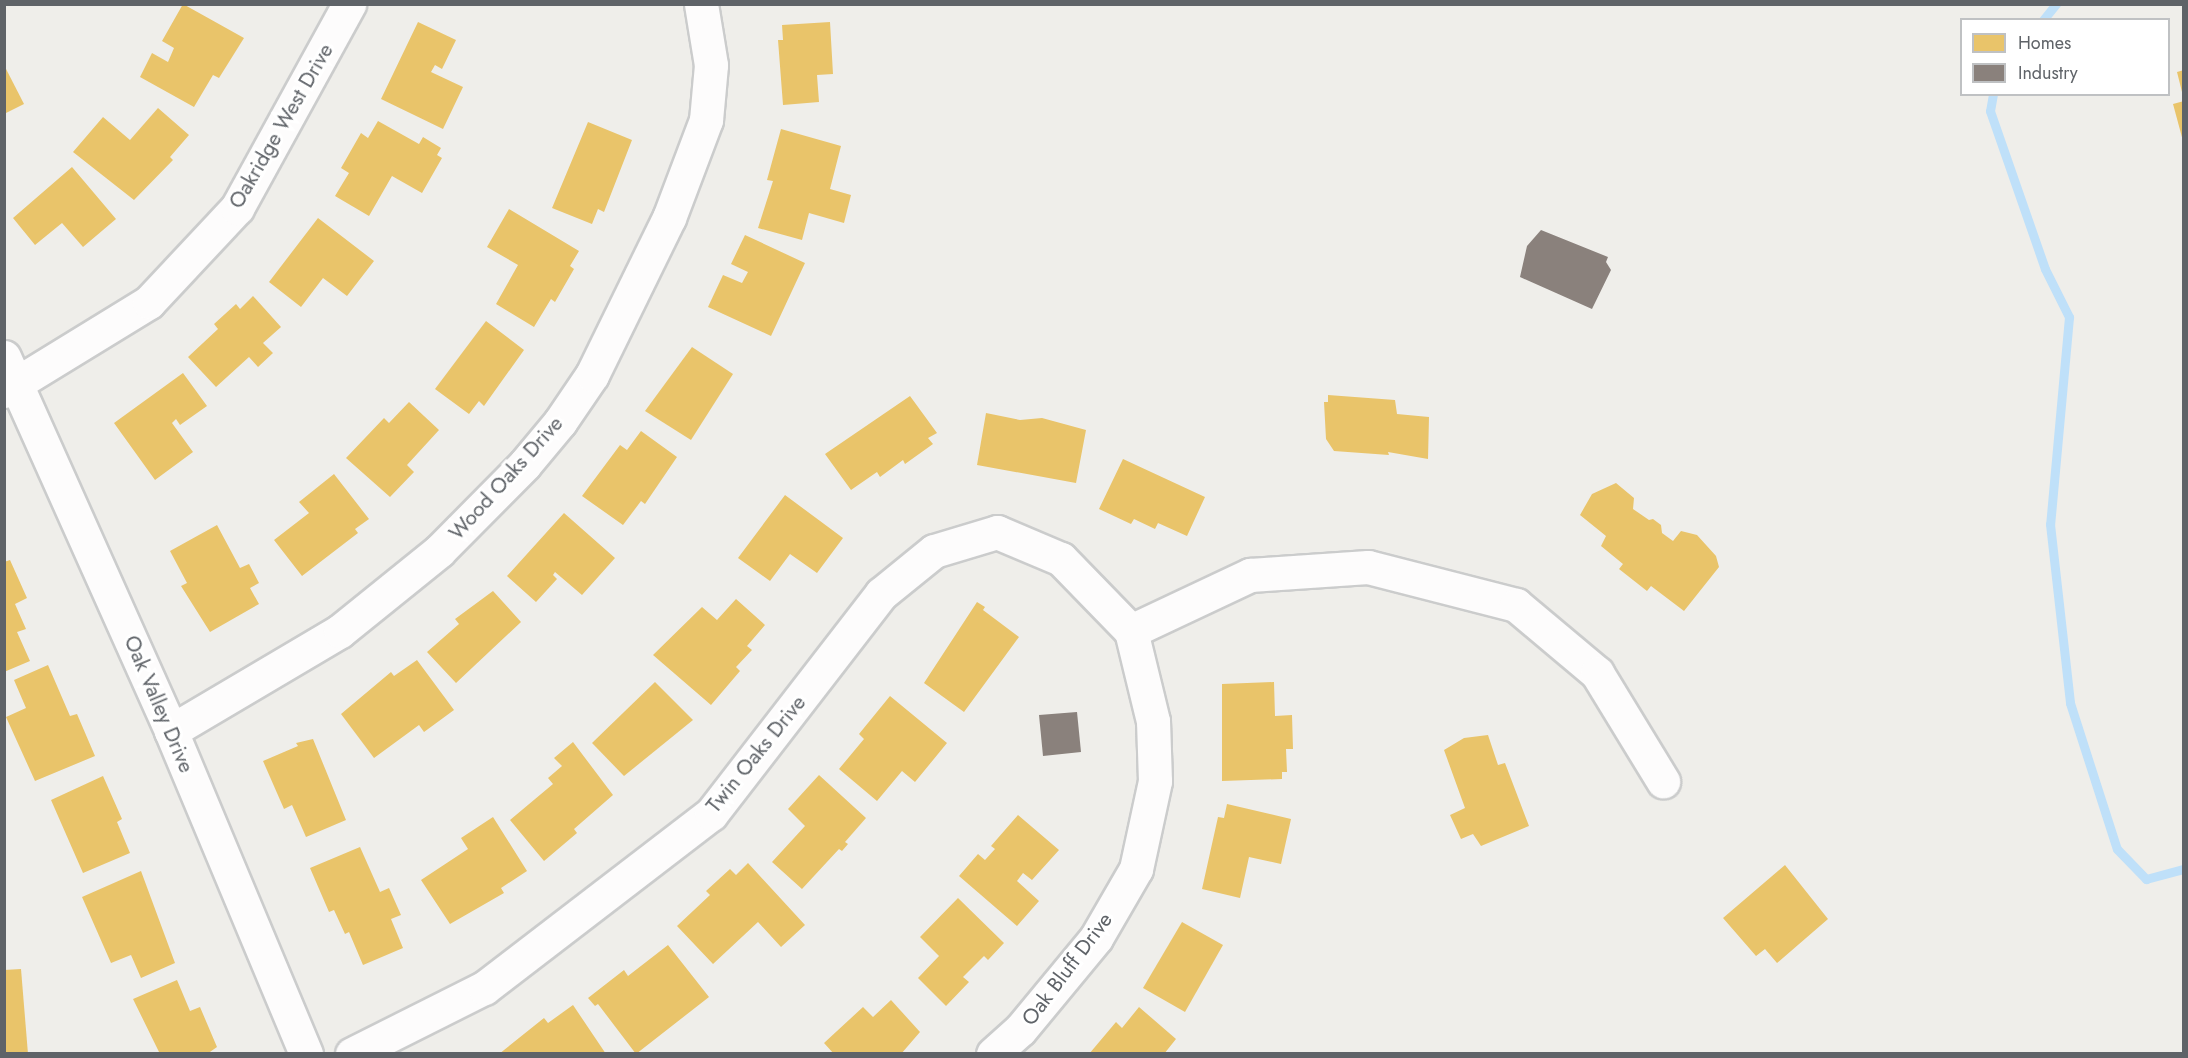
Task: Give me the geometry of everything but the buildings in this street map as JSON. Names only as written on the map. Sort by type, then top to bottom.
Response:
[{"type":"street","name":"Oakridge West Drive","points":[[9,378],[149,302],[237,208],[349,4]]},
{"type":"street","name":"Wood Oaks Drive","points":[[171,731],[340,631],[439,551],[525,464],[560,422],[592,375],[659,238],[706,120],[711,65],[701,4]]},
{"type":"street","name":"Oak Valley Drive","points":[[9,378],[171,731],[306,1053]]},
{"type":"street","name":"Twin Oaks Drive","points":[[352,1053],[484,988],[711,813],[881,594],[934,551],[997,532],[1061,559],[1131,632]]},
{"type":"street","points":[[1131,632],[1250,575],[1274,573],[1368,567],[1516,605],[1597,673],[1663,781]]},
{"type":"street","name":"Oak Bluff Drive","points":[[993,1053],[1020,1030],[1096,938],[1136,869],[1155,781],[1153,721],[1131,632]]},
{"type":"waterway","points":[[2045,18],[2056,4]]},
{"type":"waterway","points":[[1993,96],[1990,111],[2045,269],[2069,317],[2050,524],[2070,703],[2117,849],[2146,879],[2184,869]]}]
